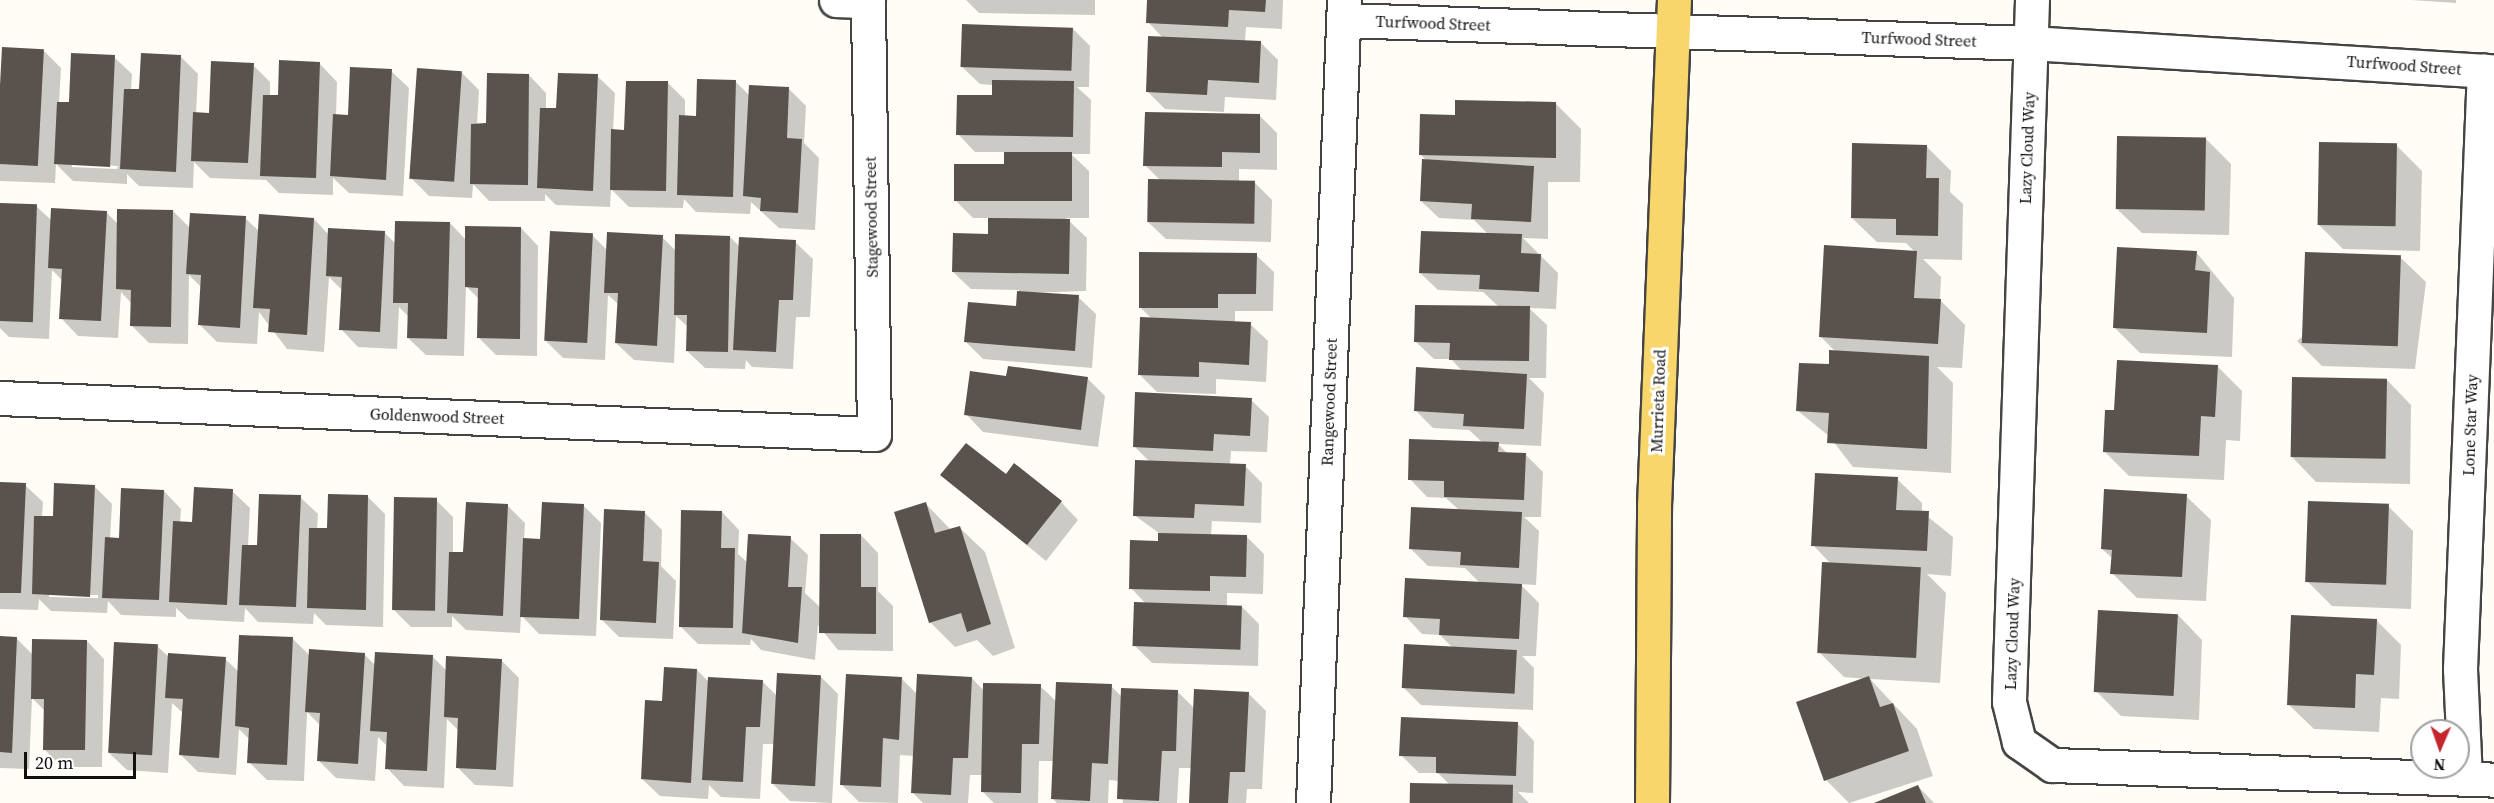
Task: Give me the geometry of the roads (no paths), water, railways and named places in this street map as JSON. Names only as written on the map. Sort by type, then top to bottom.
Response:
[{"type":"main road","name":"Murrieta Road","points":[[1652,803],[1654,506],[1674,15]]},
{"type":"street","points":[[836,0],[868,1]]},
{"type":"street","name":"Lazy Cloud Way","points":[[2032,0],[2009,702],[2019,742],[2052,765],[2480,780]]},
{"type":"street","name":"Stagewood Street","points":[[868,1],[874,434]]},
{"type":"street","name":"Turfwood Street","points":[[1344,10],[1674,15],[2030,42],[2489,70]]},
{"type":"street","name":"Rangewood Street","points":[[1313,803],[1344,10]]},
{"type":"street","name":"Lone Star Way","points":[[2480,780],[2460,669],[2489,70]]},
{"type":"street","name":"Goldenwood Street","points":[[0,398],[874,434]]}]
